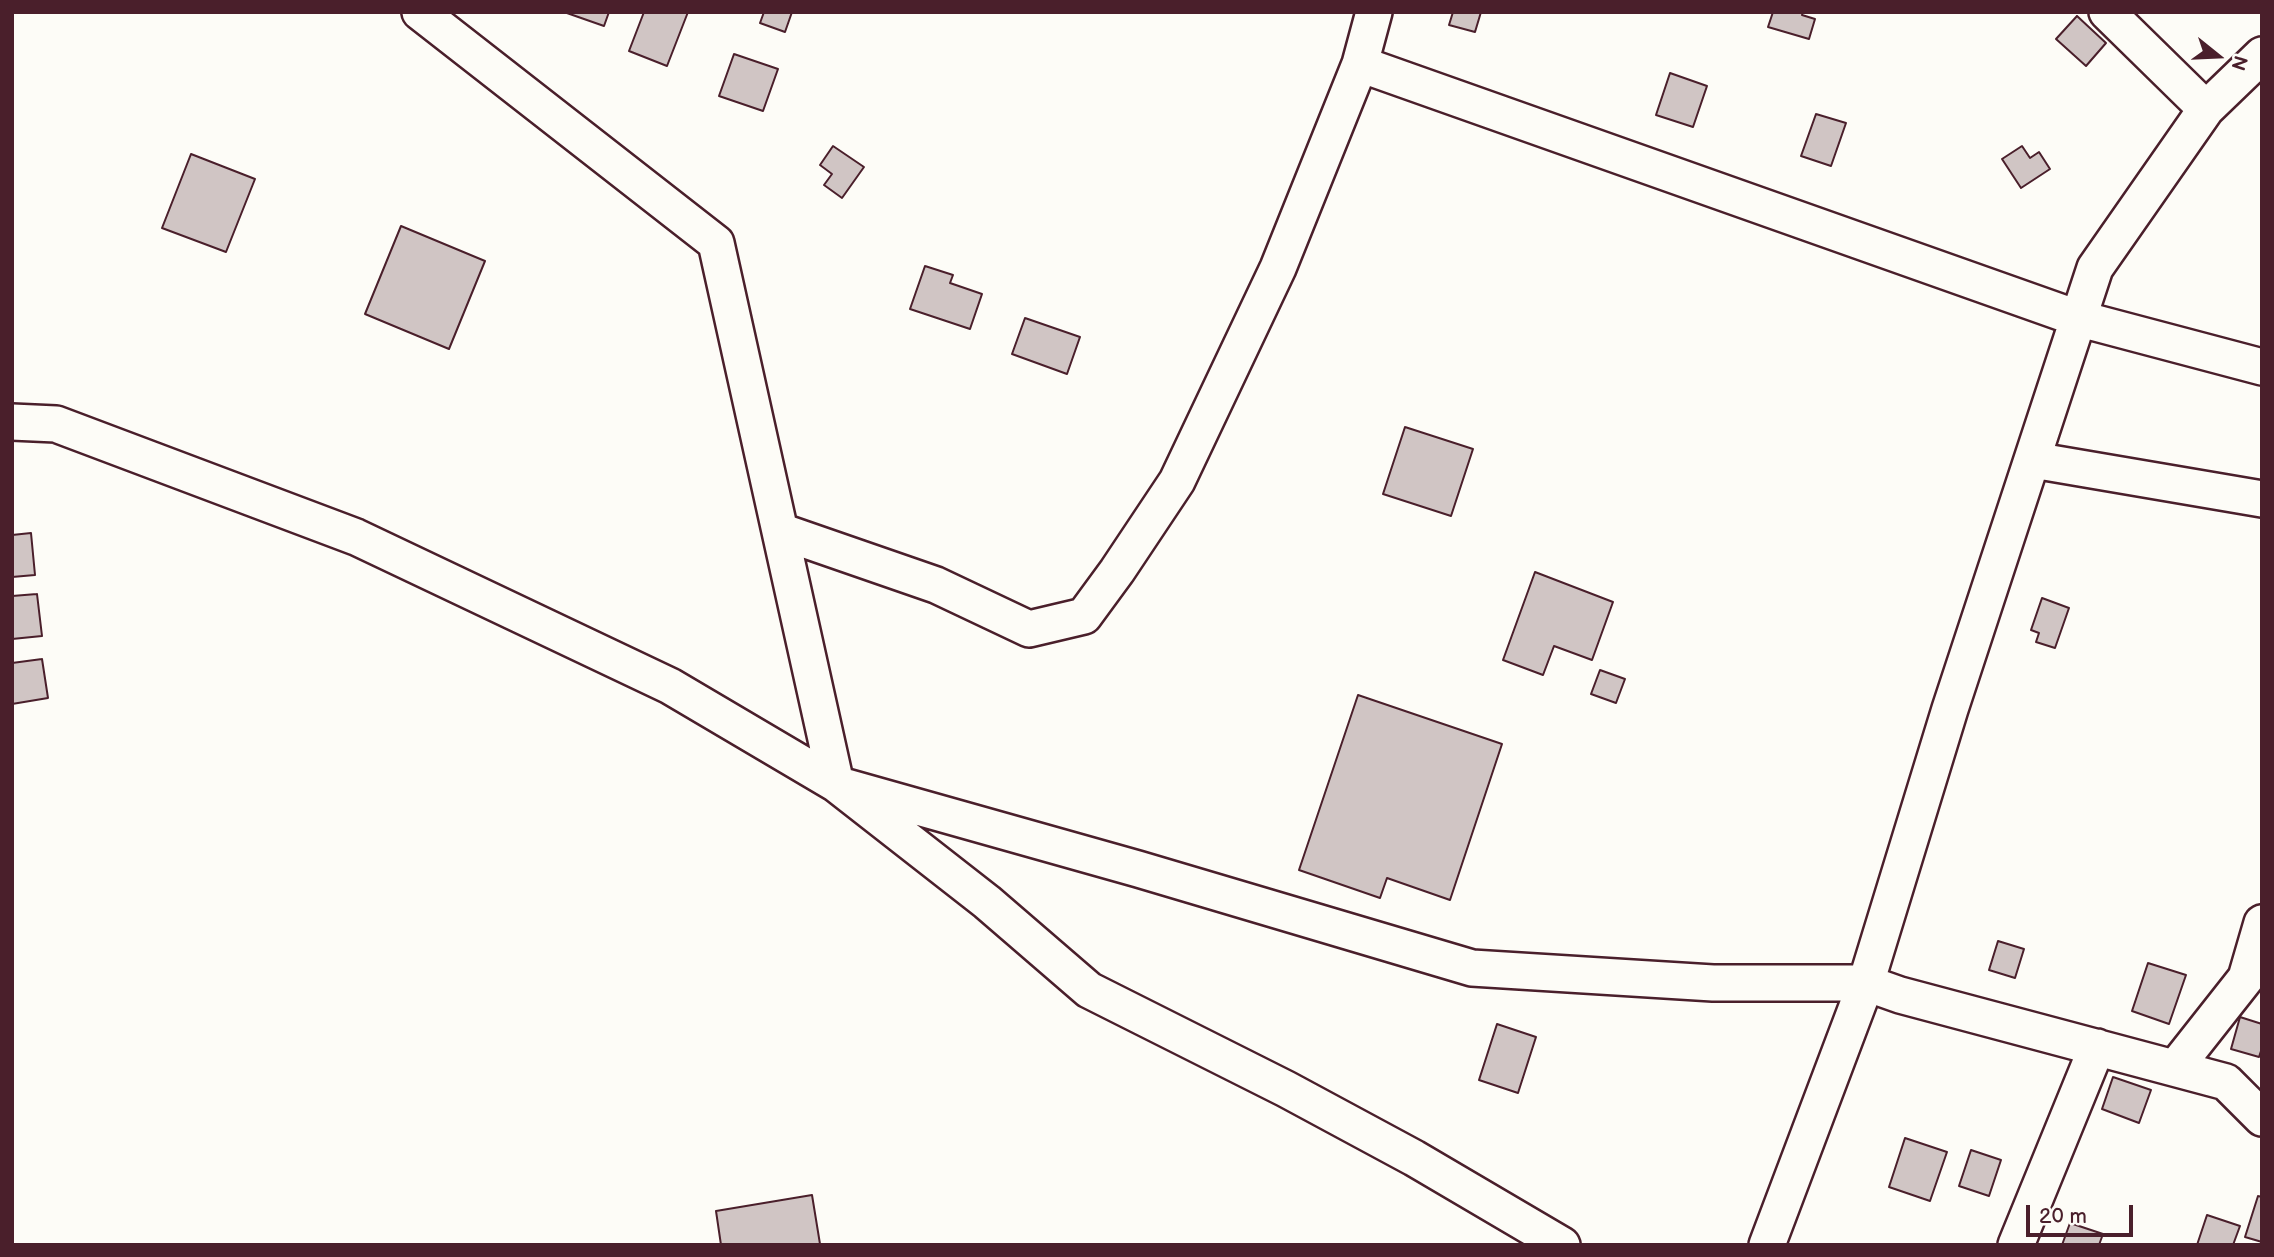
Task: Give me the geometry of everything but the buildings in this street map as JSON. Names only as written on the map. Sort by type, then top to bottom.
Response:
[{"type":"street","points":[[420,12],[716,243],[836,784]]},
{"type":"street","points":[[780,531],[936,584],[1029,629],[1084,616],[1177,481],[1278,268],[1360,64],[1374,12]]},
{"type":"street","points":[[2107,12],[2206,108]]},
{"type":"street","points":[[1767,1245],[1866,983],[1950,709],[2095,268],[2206,108],[2262,55]]},
{"type":"street","points":[[1360,64],[2077,318],[2262,367]]},
{"type":"street","points":[[12,422],[56,424],[356,537],[670,686],[836,784],[987,902],[1089,990],[1286,1088],[1414,1158],[1562,1245]]},
{"type":"street","points":[[2033,460],[2262,499]]},
{"type":"street","points":[[836,784],[1138,869],[1472,968],[1713,983],[1866,983],[1900,995],[2226,1082],[2262,1118]]},
{"type":"street","points":[[2175,1068],[2246,978],[2262,923]]},
{"type":"street","points":[[2016,1245],[2098,1047]]}]
